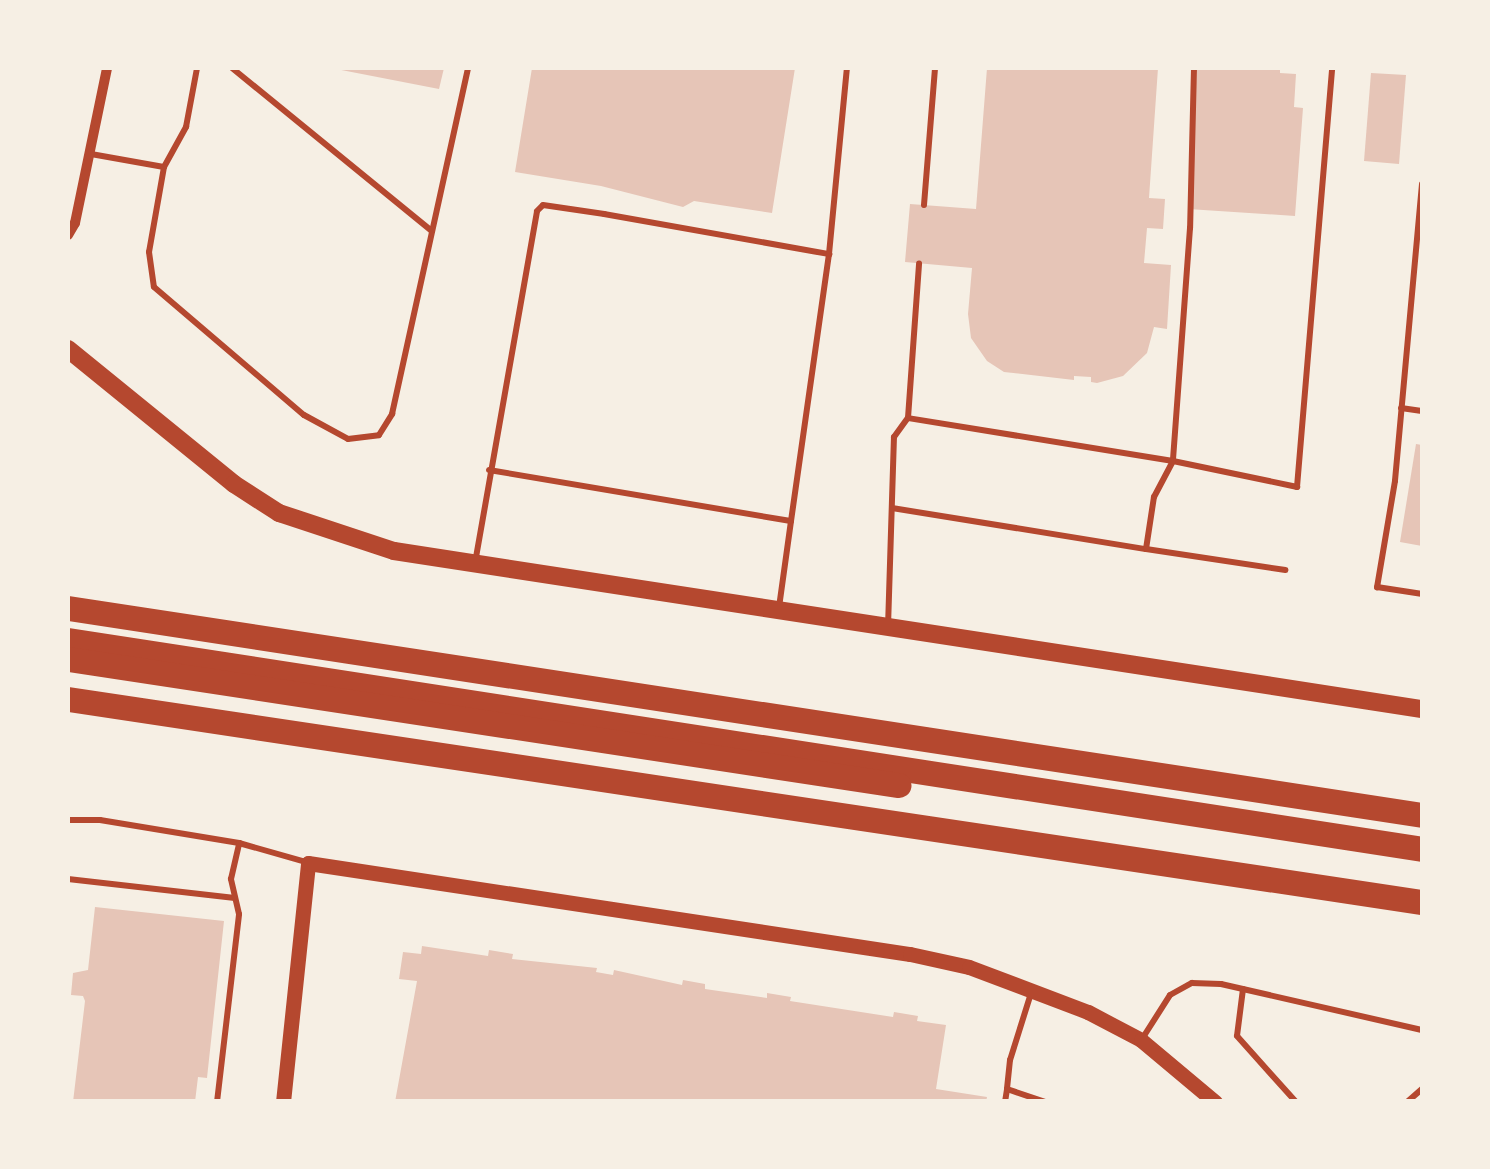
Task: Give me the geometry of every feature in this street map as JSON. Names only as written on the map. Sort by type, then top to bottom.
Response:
[{"type":"highway","points":[[68,608],[1422,815]]},
{"type":"highway","points":[[68,640],[1422,849]]},
{"type":"highway","points":[[68,659],[1422,866]]},
{"type":"highway","points":[[68,699],[1422,902]]},
{"type":"main road","points":[[68,348],[234,484],[279,514],[394,551],[1422,709]]},
{"type":"street","points":[[68,235],[75,222],[108,68]]},
{"type":"street","points":[[283,1102],[308,863],[910,954],[1032,988],[1141,1040],[1214,1102]]},
{"type":"lane","points":[[198,68],[186,127],[164,166],[148,252],[154,288],[304,414],[348,439],[378,435],[392,414],[468,68]]},
{"type":"lane","points":[[232,68],[432,232]]},
{"type":"lane","points":[[778,612],[829,254],[847,68]]},
{"type":"lane","points":[[924,205],[935,68]]},
{"type":"lane","points":[[1146,549],[1154,497],[1173,461],[1190,228],[1194,68]]},
{"type":"lane","points":[[908,418],[1173,461],[1297,486],[1332,68]]},
{"type":"lane","points":[[89,154],[164,166]]},
{"type":"lane","points":[[1422,184],[1395,481],[1377,587],[1422,594]]},
{"type":"lane","points":[[474,564],[537,211],[543,205],[829,254]]},
{"type":"lane","points":[[888,628],[894,437],[908,418],[919,264]]},
{"type":"lane","points":[[1401,408],[1422,411]]},
{"type":"lane","points":[[490,470],[790,521]]},
{"type":"lane","points":[[892,508],[1285,570]]},
{"type":"lane","points":[[68,820],[100,820],[239,843],[308,863]]},
{"type":"lane","points":[[217,1102],[239,914],[231,879],[239,843]]},
{"type":"lane","points":[[68,880],[236,898]]},
{"type":"lane","points":[[1141,1040],[1170,995],[1192,983],[1243,989],[1414,1024],[1422,1030]]},
{"type":"lane","points":[[1005,1102],[1010,1060],[1032,988]]},
{"type":"lane","points":[[1243,989],[1237,1036],[1296,1102]]},
{"type":"lane","points":[[1408,1102],[1422,1089]]},
{"type":"lane","points":[[1007,1090],[1045,1102]]},
{"type":"building","points":[[331,68],[444,68],[439,89]]},
{"type":"building","points":[[532,68],[795,68],[772,213],[694,201],[683,207],[601,186],[515,172]]},
{"type":"building","points":[[987,68],[1158,68],[1149,198],[1165,199],[1163,229],[1147,228],[1144,263],[1171,265],[1167,329],[1154,327],[1147,353],[1123,376],[1097,383],[1091,382],[1091,377],[1074,376],[1074,380],[1004,372],[987,361],[971,338],[968,314],[972,268],[905,262],[910,204],[976,209]]},
{"type":"building","points":[[1197,68],[1280,68],[1280,73],[1296,74],[1294,107],[1303,108],[1295,216],[1188,209]]},
{"type":"building","points":[[1371,73],[1406,75],[1399,164],[1364,161]]},
{"type":"building","points":[[1416,444],[1422,445],[1422,546],[1400,542]]},
{"type":"building","points":[[95,907],[224,921],[207,1078],[198,1077],[195,1102],[73,1102],[85,1001],[83,996],[71,995],[73,973],[88,970]]},
{"type":"building","points":[[422,946],[488,956],[489,950],[513,954],[512,959],[597,968],[596,972],[613,975],[614,970],[682,985],[683,980],[705,984],[705,989],[767,998],[767,993],[791,997],[790,1001],[893,1017],[894,1012],[918,1016],[917,1021],[946,1025],[936,1089],[987,1097],[986,1102],[395,1102],[417,981],[399,979],[403,952],[421,954]]}]
